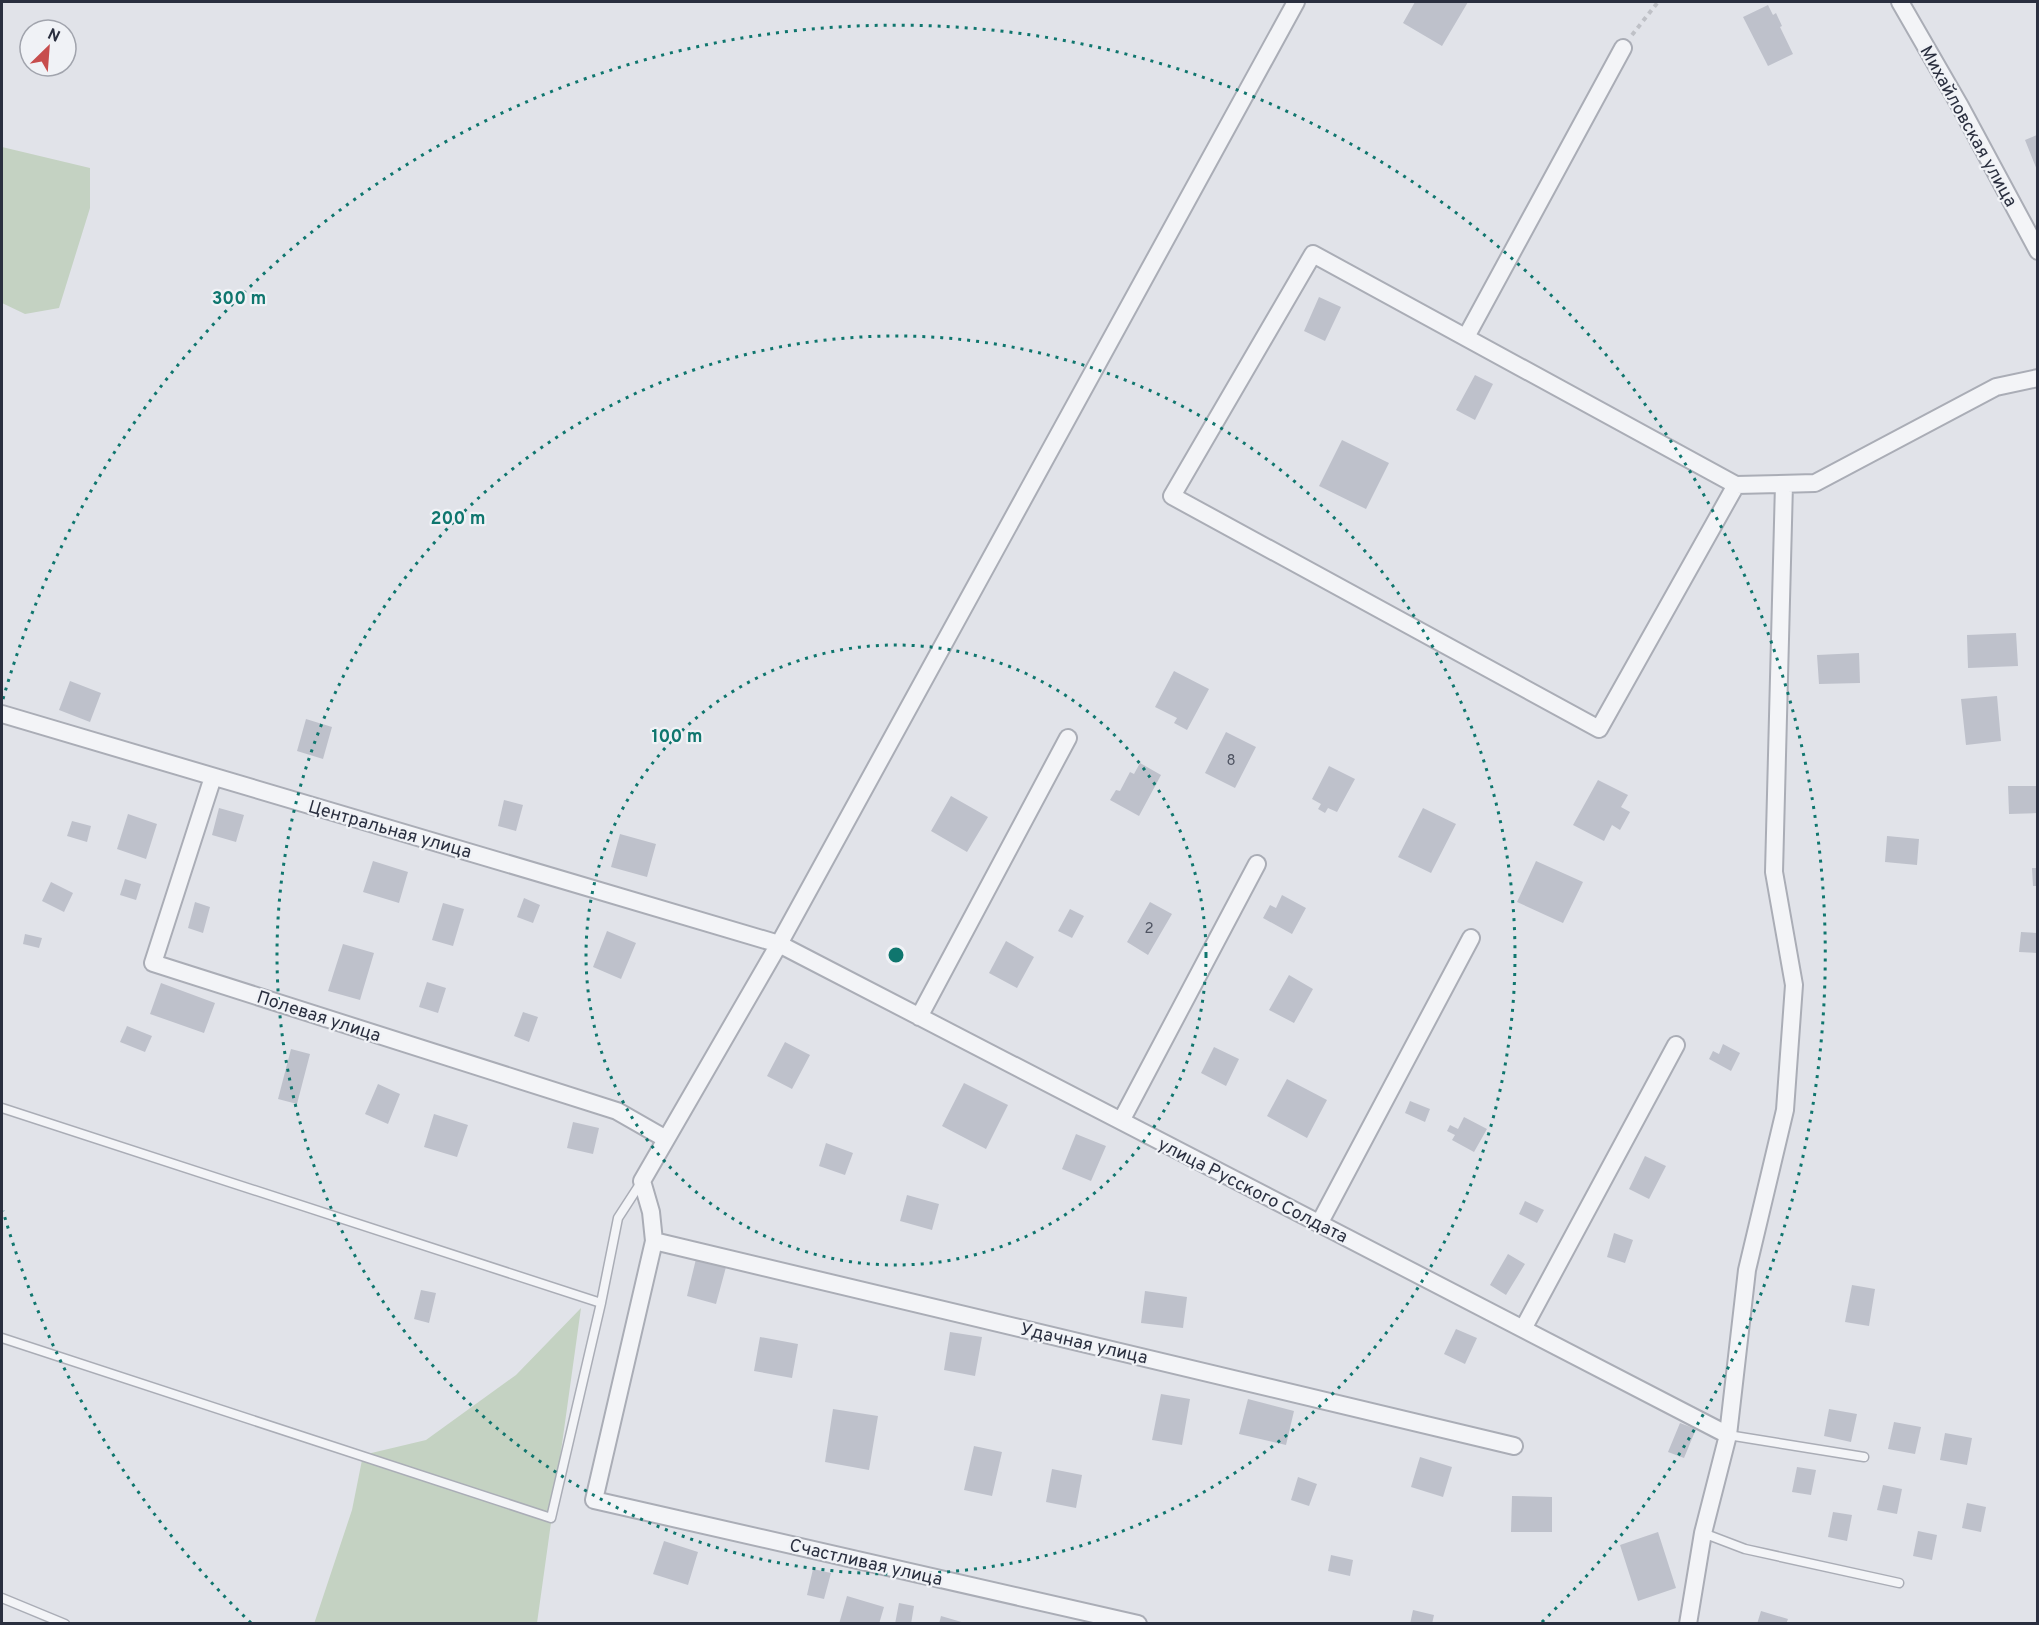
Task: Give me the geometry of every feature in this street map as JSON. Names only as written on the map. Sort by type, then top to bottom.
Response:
[{"type":"street","points":[[654,1240],[651,1212],[642,1181],[779,945],[1296,2]]},
{"type":"street","name":"Михайловская улица","points":[[1900,2],[1965,116],[2037,251]]},
{"type":"street","points":[[1466,337],[1623,48]]},
{"type":"street","points":[[1736,485],[1599,729],[1172,496],[1313,254],[1736,485],[1815,483],[1996,387],[2037,378]]},
{"type":"street","points":[[1688,1623],[1703,1533],[1728,1435],[1747,1270],[1785,1110],[1794,985],[1774,872],[1784,484]]},
{"type":"street","name":"Центральная улица","points":[[2,714],[779,945]]},
{"type":"street","points":[[919,1017],[1068,738]]},
{"type":"street","name":"Полевая улица","points":[[213,777],[153,963],[618,1111],[666,1139]]},
{"type":"street","points":[[1121,1121],[1257,864]]},
{"type":"street","points":[[1318,1224],[1471,938]]},
{"type":"street","name":"улица Русского Солдата","points":[[779,945],[1728,1435]]},
{"type":"street","points":[[1523,1329],[1676,1045]]},
{"type":"street","name":"Удачная улица","points":[[654,1240],[1514,1446]]},
{"type":"street","name":"Счастливая улица","points":[[654,1240],[594,1500],[1138,1623]]},
{"type":"lane","points":[[2,1108],[601,1303]]},
{"type":"lane","points":[[2,1338],[551,1518],[601,1303],[618,1218],[642,1181]]},
{"type":"lane","points":[[1728,1435],[1864,1457]]},
{"type":"lane","points":[[1703,1533],[1745,1549],[1899,1583]]},
{"type":"lane","points":[[2,1598],[65,1623]]},
{"type":"path","points":[[1623,48],[1658,2]]},
{"type":"green space","points":[[2,147],[90,168],[90,208],[59,308],[25,314],[2,303]]},
{"type":"green space","points":[[581,1308],[537,1623],[314,1624],[352,1510],[363,1455],[426,1440],[516,1375]]},
{"type":"building","points":[[1415,2],[1468,2],[1442,46],[1403,23]]},
{"type":"building","points":[[1768,5],[1773,15],[1776,13],[1793,54],[1768,66],[1743,17]]},
{"type":"building","points":[[2037,135],[2037,170],[2025,140]]},
{"type":"building","points":[[1319,297],[1341,307],[1325,341],[1304,331]]},
{"type":"building","points":[[1475,375],[1493,384],[1475,420],[1456,410]]},
{"type":"building","points":[[1342,440],[1389,463],[1366,509],[1319,486]]},
{"type":"building","points":[[2016,633],[2018,666],[1968,668],[1967,635]]},
{"type":"building","points":[[1859,653],[1860,683],[1819,684],[1817,655]]},
{"type":"building","points":[[1174,671],[1209,689],[1187,730],[1174,723],[1177,718],[1155,707]]},
{"type":"building","points":[[70,681],[101,693],[90,722],[59,710]]},
{"type":"building","points":[[1997,696],[2001,741],[1966,745],[1961,699]]},
{"type":"building","points":[[306,719],[332,727],[323,759],[297,751]]},
{"type":"building","points":[[1226,732],[1256,747],[1235,788],[1205,773]]},
{"type":"building","points":[[1140,763],[1161,775],[1139,816],[1110,800],[1116,790],[1120,791],[1130,772],[1134,774]]},
{"type":"building","points":[[1329,766],[1355,779],[1337,812],[1328,808],[1325,813],[1318,809],[1321,804],[1312,799]]},
{"type":"building","points":[[1598,780],[1628,795],[1621,807],[1630,812],[1620,830],[1612,825],[1604,841],[1573,825]]},
{"type":"building","points":[[2008,786],[2038,786],[2038,813],[2009,814]]},
{"type":"building","points":[[951,796],[988,817],[967,852],[931,831]]},
{"type":"building","points":[[504,800],[523,805],[516,831],[498,826]]},
{"type":"building","points":[[219,808],[244,815],[236,842],[212,835]]},
{"type":"building","points":[[1423,808],[1456,824],[1431,873],[1398,857]]},
{"type":"building","points":[[128,814],[157,824],[146,859],[117,849]]},
{"type":"building","points":[[72,821],[91,826],[87,842],[67,836]]},
{"type":"building","points":[[620,834],[656,844],[647,877],[611,867]]},
{"type":"building","points":[[1887,836],[1919,839],[1917,865],[1885,862]]},
{"type":"building","points":[[373,861],[408,872],[399,903],[363,892]]},
{"type":"building","points":[[1536,861],[1583,882],[1563,923],[1517,902]]},
{"type":"building","points":[[2032,868],[2038,868],[2038,886],[2033,886]]},
{"type":"building","points":[[125,879],[141,884],[136,900],[120,895]]},
{"type":"building","points":[[51,882],[73,893],[64,912],[42,901]]},
{"type":"building","points":[[1282,895],[1306,908],[1292,934],[1263,918],[1270,905],[1276,908]]},
{"type":"building","points":[[524,898],[540,905],[533,923],[517,917]]},
{"type":"building","points":[[195,902],[210,907],[203,933],[188,928]]},
{"type":"building","points":[[1150,902],[1172,914],[1148,955],[1127,942]]},
{"type":"building","points":[[443,903],[464,909],[453,946],[432,940]]},
{"type":"building","points":[[1070,909],[1084,916],[1072,938],[1058,931]]},
{"type":"building","points":[[607,931],[636,943],[621,979],[593,967]]},
{"type":"building","points":[[2021,932],[2038,933],[2038,953],[2019,952]]},
{"type":"building","points":[[25,934],[42,938],[39,948],[23,944]]},
{"type":"building","points":[[1006,941],[1034,957],[1017,988],[989,973]]},
{"type":"building","points":[[343,944],[374,953],[360,1000],[328,991]]},
{"type":"building","points":[[1289,975],[1313,989],[1294,1023],[1269,1010]]},
{"type":"building","points":[[427,982],[446,988],[438,1013],[419,1007]]},
{"type":"building","points":[[161,983],[215,1003],[204,1033],[150,1014]]},
{"type":"building","points":[[523,1012],[538,1017],[529,1042],[514,1036]]},
{"type":"building","points":[[127,1026],[152,1036],[145,1052],[120,1042]]},
{"type":"building","points":[[785,1042],[810,1055],[792,1089],[767,1076]]},
{"type":"building","points":[[1723,1044],[1740,1053],[1731,1071],[1709,1059],[1713,1051],[1719,1054]]},
{"type":"building","points":[[1214,1047],[1239,1059],[1226,1086],[1201,1073]]},
{"type":"building","points":[[291,1049],[310,1054],[297,1104],[278,1099]]},
{"type":"building","points":[[1287,1079],[1327,1100],[1307,1138],[1267,1116]]},
{"type":"building","points":[[964,1083],[1008,1105],[986,1149],[942,1126]]},
{"type":"building","points":[[378,1084],[400,1094],[388,1124],[365,1114]]},
{"type":"building","points":[[1410,1101],[1430,1109],[1425,1122],[1405,1113]]},
{"type":"building","points":[[434,1114],[468,1125],[457,1157],[424,1147]]},
{"type":"building","points":[[1464,1117],[1487,1129],[1474,1152],[1452,1140],[1455,1135],[1447,1131],[1450,1125],[1458,1129]]},
{"type":"building","points":[[573,1122],[599,1128],[593,1154],[567,1148]]},
{"type":"building","points":[[1076,1134],[1106,1146],[1091,1181],[1062,1169]]},
{"type":"building","points":[[826,1143],[853,1153],[845,1175],[819,1166]]},
{"type":"building","points":[[1645,1156],[1666,1166],[1649,1199],[1629,1189]]},
{"type":"building","points":[[907,1195],[939,1204],[932,1230],[900,1221]]},
{"type":"building","points":[[1525,1201],[1544,1210],[1537,1223],[1519,1214]]},
{"type":"building","points":[[1614,1233],[1633,1240],[1625,1263],[1607,1257]]},
{"type":"building","points":[[1508,1254],[1525,1264],[1506,1295],[1490,1285]]},
{"type":"building","points":[[696,1259],[726,1267],[716,1304],[687,1296]]},
{"type":"building","points":[[1852,1285],[1875,1289],[1869,1326],[1845,1322]]},
{"type":"building","points":[[421,1290],[436,1293],[429,1323],[414,1319]]},
{"type":"building","points":[[1145,1291],[1187,1297],[1183,1328],[1141,1323]]},
{"type":"building","points":[[1456,1329],[1477,1338],[1465,1364],[1444,1354]]},
{"type":"building","points":[[950,1332],[982,1337],[975,1376],[944,1370]]},
{"type":"building","points":[[760,1337],[798,1344],[792,1378],[754,1371]]},
{"type":"building","points":[[1161,1394],[1190,1399],[1182,1445],[1152,1440]]},
{"type":"building","points":[[1248,1399],[1294,1411],[1286,1445],[1239,1434]]},
{"type":"building","points":[[833,1409],[878,1416],[869,1470],[825,1462]]},
{"type":"building","points":[[1829,1409],[1857,1414],[1851,1442],[1824,1436]]},
{"type":"building","points":[[1894,1422],[1921,1427],[1915,1454],[1888,1449]]},
{"type":"building","points":[[1680,1423],[1696,1429],[1684,1458],[1668,1452]]},
{"type":"building","points":[[1945,1433],[1972,1438],[1967,1465],[1940,1460]]},
{"type":"building","points":[[974,1446],[1002,1452],[992,1496],[964,1490]]},
{"type":"building","points":[[1420,1457],[1452,1467],[1443,1497],[1411,1487]]},
{"type":"building","points":[[1797,1467],[1816,1470],[1811,1495],[1792,1492]]},
{"type":"building","points":[[1052,1469],[1082,1475],[1076,1508],[1046,1502]]},
{"type":"building","points":[[1298,1477],[1317,1484],[1309,1506],[1291,1500]]},
{"type":"building","points":[[1883,1485],[1902,1489],[1897,1514],[1877,1510]]},
{"type":"building","points":[[1512,1496],[1552,1497],[1552,1532],[1511,1532]]},
{"type":"building","points":[[1967,1503],[1986,1507],[1981,1532],[1962,1528]]},
{"type":"building","points":[[1833,1512],[1852,1515],[1847,1541],[1828,1537]]},
{"type":"building","points":[[1918,1531],[1937,1535],[1932,1560],[1913,1556]]},
{"type":"building","points":[[1658,1532],[1676,1588],[1638,1601],[1620,1545]]},
{"type":"building","points":[[664,1541],[698,1552],[688,1585],[653,1574]]},
{"type":"building","points":[[1331,1555],[1353,1560],[1350,1576],[1328,1571]]},
{"type":"building","points":[[813,1569],[831,1573],[824,1599],[807,1595]]},
{"type":"building","points":[[847,1596],[884,1607],[879,1624],[839,1624]]},
{"type":"building","points":[[899,1603],[914,1606],[911,1624],[895,1624]]},
{"type":"building","points":[[1413,1610],[1434,1615],[1432,1624],[1410,1624]]},
{"type":"building","points":[[1761,1611],[1788,1619],[1786,1624],[1757,1624]]},
{"type":"building","points":[[941,1616],[965,1623],[965,1624],[939,1624]]}]
